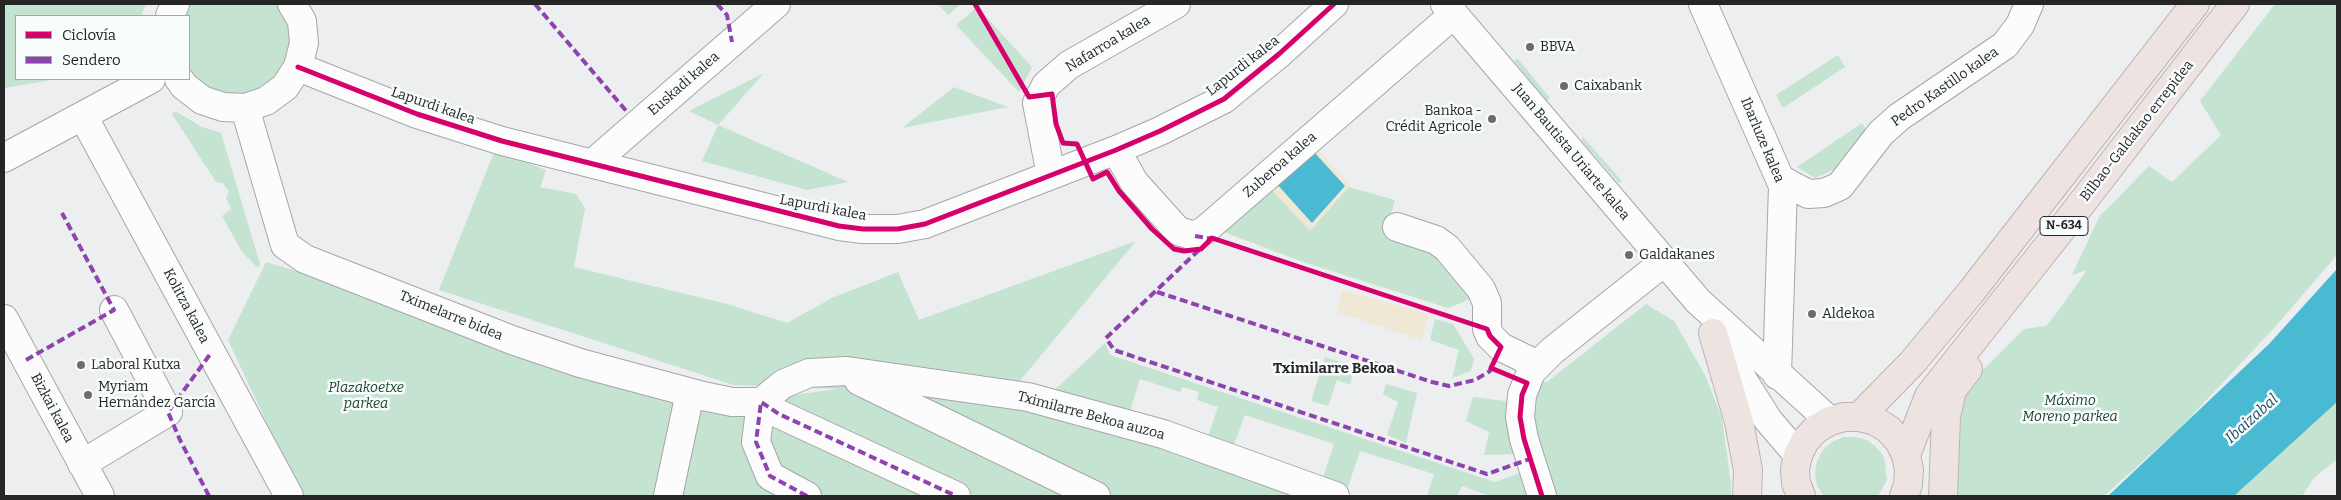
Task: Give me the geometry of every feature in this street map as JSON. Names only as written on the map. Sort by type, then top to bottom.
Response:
[{"type":"highway","name":"N-634","points":[[1907,492],[1909,470],[1906,455],[1899,441],[1888,429],[1874,421],[1859,416],[1912,363],[1971,292],[2194,4]]},
{"type":"highway","name":"Bilbao-Galdakao errepidea","points":[[1906,455],[1929,396],[2071,217],[2235,4]]},
{"type":"highway","points":[[1943,496],[1946,417],[1952,390],[2031,290],[2071,217]]},
{"type":"highway","points":[[1713,333],[1739,422],[1748,470],[1747,496]]},
{"type":"highway","points":[[1795,492],[1798,455],[1805,441],[1816,429],[1830,421],[1844,417],[1859,416]]},
{"type":"street","points":[[180,80],[184,86],[202,100],[223,107],[245,108],[266,101],[285,87],[298,67],[304,43],[302,21],[292,4]]},
{"type":"street","name":"Euskadi kalea","points":[[593,163],[776,4]]},
{"type":"street","name":"Nafarroa kalea","points":[[1051,175],[1040,127],[1037,103],[1046,85],[1069,65],[1176,4]]},
{"type":"street","name":"Lapurdi kalea","points":[[298,67],[417,114],[502,140],[820,221],[863,229],[898,229],[925,224],[1116,150],[1160,131],[1224,99],[1279,54],[1334,4]]},
{"type":"street","name":"Ibarluze kalea","points":[[1703,4],[1783,186],[1777,374]]},
{"type":"street","name":"Pedro Kastillo kalea","points":[[1780,179],[1808,194],[1824,193],[1840,186],[1881,134],[1899,117],[2005,45],[2020,25],[2029,4]]},
{"type":"street","name":"Zuberoa kalea","points":[[1116,150],[1134,182],[1178,231],[1195,236],[1205,230],[1450,9]]},
{"type":"street","name":"Juan Bautista Uriarte kalea","points":[[1450,9],[1698,301]]},
{"type":"street","points":[[4,158],[150,80]]},
{"type":"street","name":"Tximelarre bidea","points":[[245,108],[285,244],[305,259],[512,340],[580,363],[690,393],[732,402],[762,402]]},
{"type":"street","name":"Kolitza kalea","points":[[83,116],[289,496]]},
{"type":"street","points":[[1397,227],[1436,240],[1447,248],[1481,289],[1487,303],[1487,329],[1490,336],[1501,347],[1538,365]]},
{"type":"street","points":[[1542,496],[1520,417],[1522,395],[1531,372],[1664,262]]},
{"type":"street","points":[[1698,301],[1830,421]]},
{"type":"street","points":[[1698,301],[1713,333],[1768,420],[1798,455]]},
{"type":"street","points":[[82,464],[168,412],[114,310]]},
{"type":"street","name":"Bizkai kalea","points":[[4,319],[100,496]]},
{"type":"street","name":"Tximilarre Bekoa auzoa","points":[[839,371],[1096,496]]},
{"type":"street","name":"Tximilarre Bekoa auzoa","points":[[762,402],[783,384],[809,373],[839,371],[1028,397],[1163,434],[1335,496]]},
{"type":"street","points":[[675,492],[690,393]]},
{"type":"street","points":[[807,496],[770,476],[756,442],[762,402],[779,414],[956,496]]},
{"type":"green space","points":[[4,4],[146,4],[141,15],[15,15],[15,80],[51,80],[4,88]]},
{"type":"green space","points":[[187,4],[281,4],[293,31],[285,71],[253,97],[213,96],[190,79],[190,15],[180,15]]},
{"type":"green space","points":[[938,4],[961,4],[948,15]]},
{"type":"green space","name":"Máximo Moreno parkea","points":[[2275,4],[2337,4],[2337,255],[2275,327],[2180,428],[2104,496],[1955,496],[1957,415],[1969,384],[2024,329],[2046,326],[2056,314],[2087,270],[2072,275],[2099,217],[2149,166],[2172,182],[2221,135],[2200,101]]},
{"type":"green space","points":[[977,7],[1032,67],[1019,92],[956,25]]},
{"type":"green space","points":[[1838,55],[1845,67],[1783,108],[1776,95]]},
{"type":"green space","points":[[1517,58],[1550,98],[1547,101],[1514,61]]},
{"type":"green space","points":[[764,73],[718,125],[689,111]]},
{"type":"green space","points":[[954,87],[1008,107],[902,128]]},
{"type":"green space","points":[[175,111],[202,127],[221,133],[260,264],[258,268],[242,252],[222,216],[231,209],[226,198],[229,192],[223,183],[216,182],[172,114]]},
{"type":"green space","points":[[1862,123],[1868,133],[1837,168],[1815,178],[1797,167]]},
{"type":"green space","points":[[718,125],[848,182],[807,190],[702,161]]},
{"type":"green space","points":[[1583,137],[1622,181],[1619,183],[1581,140]]},
{"type":"green space","name":"Plazakoetxe parkea","points":[[495,150],[546,170],[540,187],[576,194],[585,208],[574,267],[727,304],[787,323],[832,298],[898,272],[919,320],[1136,241],[1009,394],[1043,401],[1105,343],[1110,355],[1495,482],[1520,473],[1528,496],[1490,496],[1462,486],[1457,496],[1427,496],[1434,474],[1360,451],[1345,496],[301,496],[228,340],[266,262],[744,402],[837,389],[734,385],[439,290]],"holes":[[[1140,379],[1180,392],[1182,387],[1199,392],[1197,400],[1218,407],[1208,436],[1130,411]],[[1245,415],[1334,444],[1319,490],[1229,458]]]},
{"type":"green space","points":[[1276,183],[1345,186],[1395,200],[1385,234],[1446,255],[1476,297],[1448,308],[1303,262],[1221,231]]},
{"type":"green space","points":[[1646,304],[1674,321],[1705,375],[1722,418],[1731,496],[1542,496],[1524,439],[1532,383],[1547,382]]},
{"type":"green space","points":[[1435,319],[1453,324],[1474,359],[1471,371],[1452,378],[1459,350],[1430,340]]},
{"type":"green space","points":[[1325,357],[1355,367],[1350,385],[1337,380],[1328,406],[1311,401]]},
{"type":"green space","points":[[1386,384],[1417,393],[1406,443],[1387,435],[1398,402],[1383,394]]},
{"type":"green space","points":[[1473,397],[1513,402],[1513,454],[1484,455],[1489,432],[1466,421]]},
{"type":"green space","points":[[2337,402],[2337,459],[2314,478],[2302,496],[2234,496]]},
{"type":"green space","points":[[1843,437],[1867,440],[1884,457],[1887,480],[1878,496],[1824,496],[1817,486],[1815,474],[1817,461],[1823,450],[1832,442]]},
{"type":"sand","points":[[1312,144],[1351,185],[1310,231],[1267,185]]},
{"type":"sand","points":[[1342,290],[1429,314],[1421,340],[1337,312]]},
{"type":"water","points":[[1313,151],[1345,186],[1312,223],[1276,183]]},
{"type":"water","name":"Ibaizabal","points":[[2337,269],[2337,402],[2234,496],[2108,496],[2269,344]]},
{"type":"marked path","points":[[535,4],[628,113]]},
{"type":"marked path","points":[[717,4],[727,15],[732,42]]},
{"type":"marked path","points":[[26,360],[114,310],[62,213]]},
{"type":"marked path","points":[[1195,236],[1214,239]]},
{"type":"marked path","points":[[1199,250],[1106,338],[1114,350],[1487,474],[1530,459]]},
{"type":"marked path","points":[[1157,292],[1449,386],[1475,380],[1490,371],[1492,365]]},
{"type":"marked path","points":[[209,496],[168,412],[211,353]]},
{"type":"marked path","points":[[807,496],[770,476],[756,442],[761,402],[779,414],[956,496]]},
{"type":"cycle path","points":[[975,4],[1029,97],[1052,94],[1056,124],[1063,143],[1077,144],[1093,179],[1107,172],[1119,191],[1152,229],[1174,249],[1184,251],[1201,249],[1212,238],[1487,329],[1490,336],[1501,347],[1491,368],[1527,383],[1522,395],[1520,417],[1524,439],[1542,496]]},
{"type":"cycle path","points":[[298,67],[417,114],[502,141],[839,226],[863,229],[898,229],[925,224],[1116,150],[1160,131],[1224,99],[1279,54],[1334,4]]},
{"type":"place","name":"BBVA","points":[[1530,47]]},
{"type":"place","name":"Caixabank","points":[[1564,86]]},
{"type":"place","name":"Bankoa - Crédit Agricole","points":[[1492,119]]},
{"type":"place","name":"Galdakanes","points":[[1629,255]]},
{"type":"place","name":"Aldekoa","points":[[1812,314]]},
{"type":"place","name":"Laboral Kutxa","points":[[81,365]]},
{"type":"place","name":"Myriam Hernández García","points":[[88,395]]},
{"type":"district","name":"Tximilarre Bekoa","points":[[1334,369]]}]
